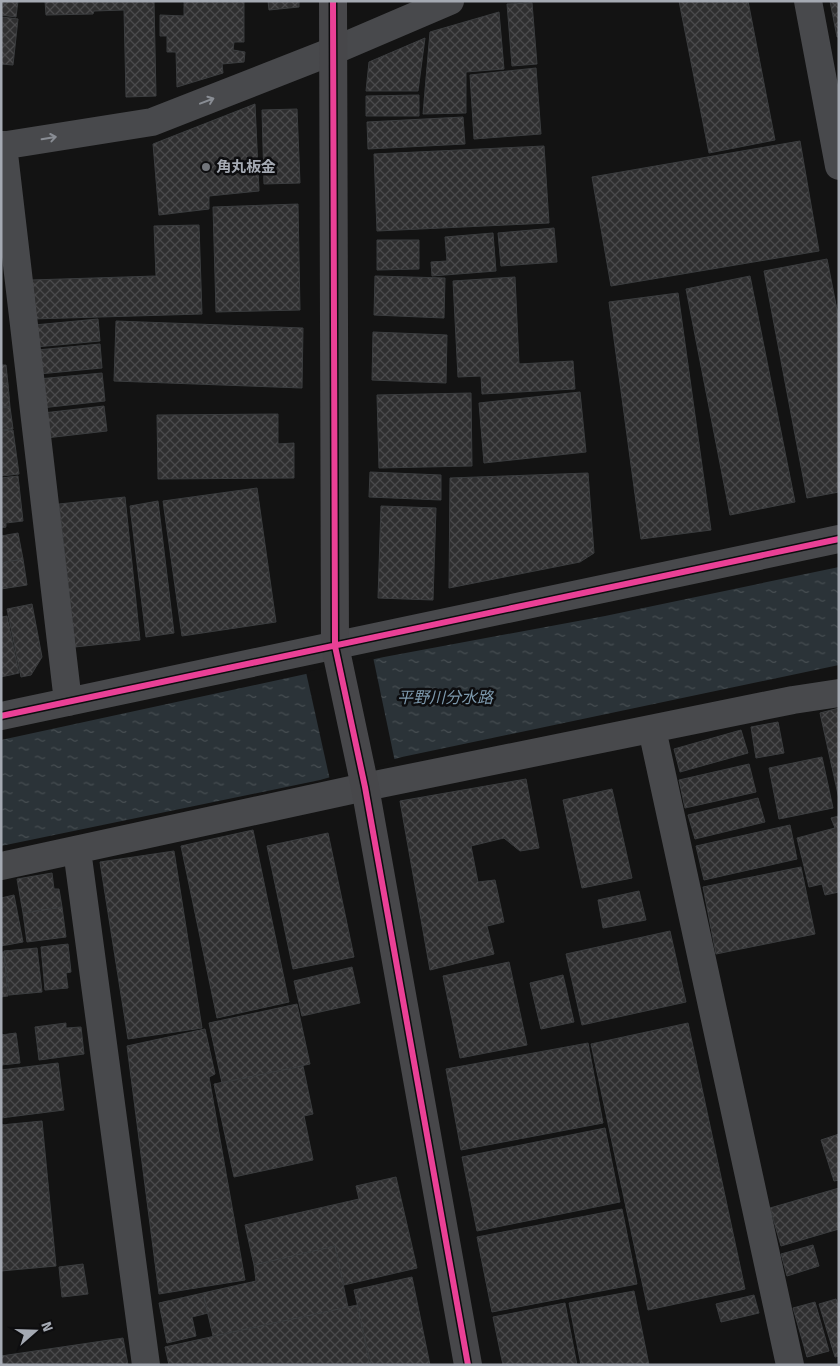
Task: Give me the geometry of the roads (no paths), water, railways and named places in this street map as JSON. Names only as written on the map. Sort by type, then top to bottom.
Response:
[{"type":"street","points":[[333,1],[337,655],[363,780],[468,1365]]},
{"type":"street","points":[[68,702],[2,146],[152,122],[334,52],[450,1]]},
{"type":"street","points":[[808,1],[839,166]]},
{"type":"street","points":[[1,716],[68,702],[337,655],[839,539]]},
{"type":"street","points":[[1,866],[77,850],[363,780],[652,729],[839,693]]},
{"type":"street","points":[[652,729],[790,1365]]},
{"type":"street","points":[[77,850],[146,1365]]},
{"type":"water","name":"平野川分水路","points":[[839,567],[839,665],[402,757],[320,780],[1,846],[1,740],[384,657],[605,616]]},
{"type":"place","name":"角丸板金","points":[[206,167]]}]
